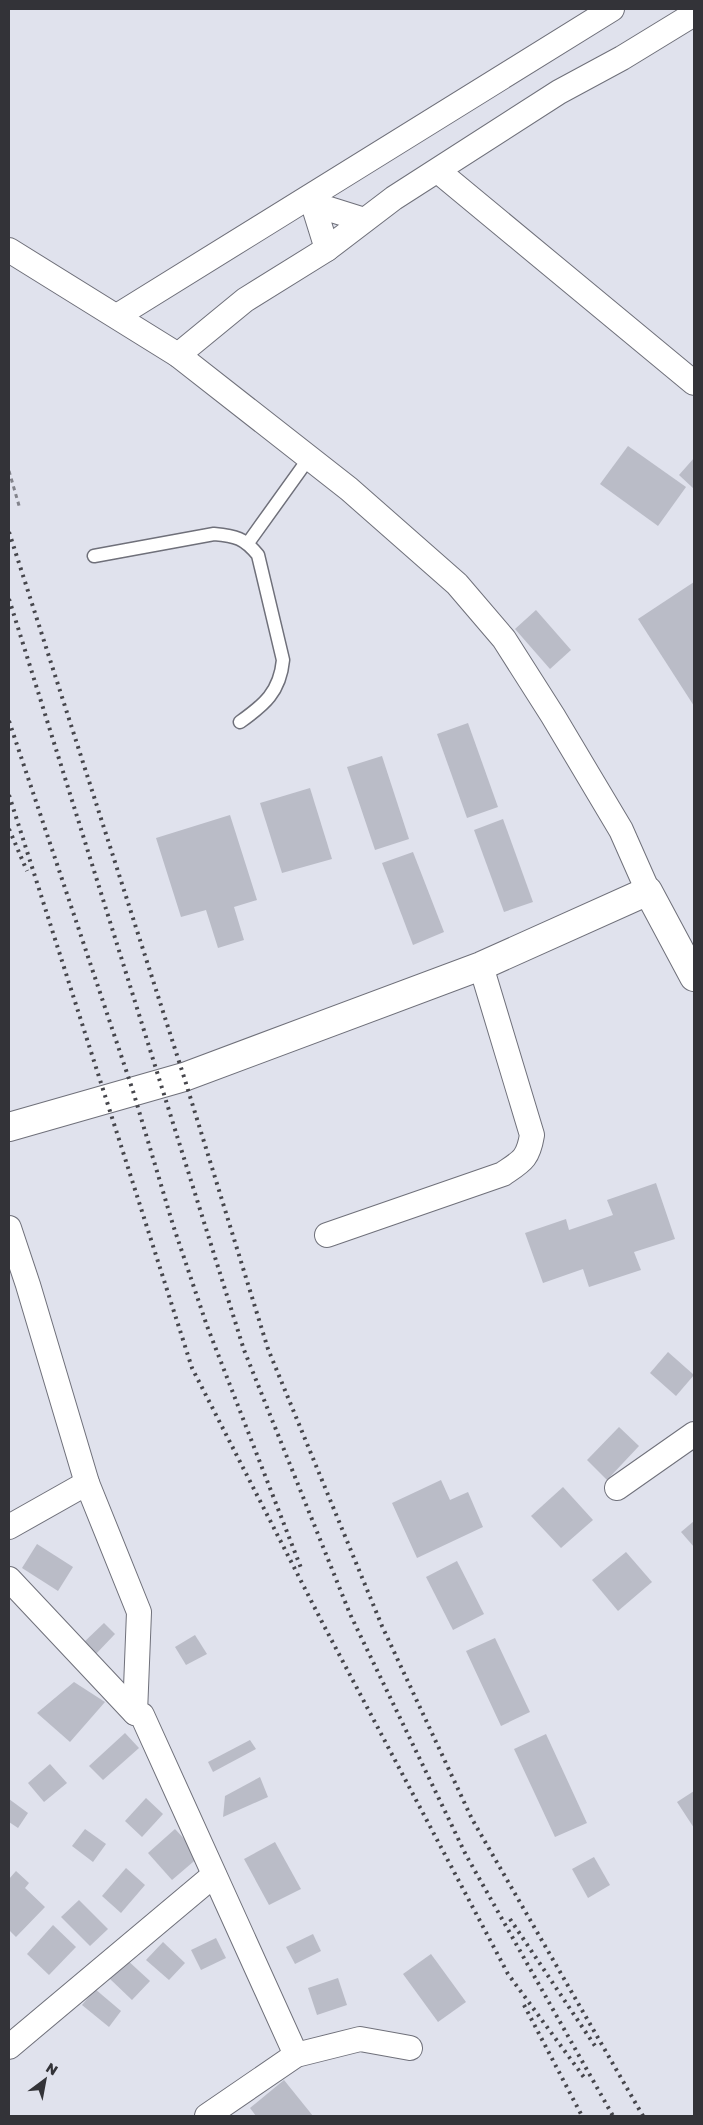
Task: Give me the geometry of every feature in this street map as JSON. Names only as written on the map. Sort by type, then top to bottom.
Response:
[{"type":"street","points":[[117,316],[612,9]]},
{"type":"street","points":[[178,355],[245,300],[327,249],[394,198],[559,92],[622,58],[694,14]]},
{"type":"street","points":[[438,170],[694,383]]},
{"type":"street","points":[[327,249],[313,204],[364,220]]},
{"type":"street","points":[[9,250],[178,355],[356,496],[457,584],[504,639],[621,830],[648,891],[694,977]]},
{"type":"street","points":[[9,1127],[184,1077],[481,966],[648,891]]},
{"type":"street","points":[[328,1235],[503,1174],[518,1164],[529,1152],[532,1135],[481,966]]},
{"type":"street","points":[[9,1228],[88,1483],[139,1612],[134,1713]]},
{"type":"street","points":[[617,1488],[694,1434]]},
{"type":"street","points":[[9,1528],[88,1483]]},
{"type":"street","points":[[9,1579],[134,1713],[142,1715],[296,2055]]},
{"type":"street","points":[[9,2048],[214,1875]]},
{"type":"street","points":[[207,2116],[296,2055],[360,2039],[410,2048]]},
{"type":"lane","points":[[248,543],[309,458]]},
{"type":"lane","points":[[94,556],[214,534],[233,535],[248,543],[258,555],[283,660],[282,676],[274,692],[260,708],[240,722]]},
{"type":"path","points":[[9,471],[20,509]]},
{"type":"building","points":[[628,446],[686,487],[658,526],[600,484]]},
{"type":"building","points":[[694,458],[694,489],[679,475]]},
{"type":"building","points":[[694,582],[694,706],[638,619]]},
{"type":"building","points":[[536,610],[571,650],[550,669],[515,629]]},
{"type":"building","points":[[468,723],[498,807],[467,818],[437,734]]},
{"type":"building","points":[[382,756],[409,839],[375,850],[347,767]]},
{"type":"building","points":[[310,788],[332,859],[282,873],[260,803]]},
{"type":"building","points":[[230,815],[257,900],[234,907],[244,940],[218,948],[206,910],[181,917],[156,838]]},
{"type":"building","points":[[503,819],[533,902],[504,912],[474,830]]},
{"type":"building","points":[[413,852],[444,932],[413,945],[382,863]]},
{"type":"building","points":[[656,1183],[675,1239],[634,1252],[641,1270],[589,1287],[583,1269],[543,1283],[525,1233],[566,1219],[569,1230],[613,1215],[607,1200]]},
{"type":"building","points":[[668,1352],[694,1375],[676,1396],[650,1373]]},
{"type":"building","points":[[619,1427],[639,1446],[607,1480],[587,1460]]},
{"type":"building","points":[[441,1480],[450,1500],[468,1492],[483,1527],[417,1558],[392,1503]]},
{"type":"building","points":[[563,1487],[593,1520],[561,1548],[531,1516]]},
{"type":"building","points":[[694,1521],[694,1547],[681,1532]]},
{"type":"building","points":[[37,1544],[73,1567],[58,1591],[22,1568]]},
{"type":"building","points":[[626,1552],[652,1582],[618,1611],[592,1580]]},
{"type":"building","points":[[457,1561],[484,1614],[453,1630],[426,1577]]},
{"type":"building","points":[[104,1623],[115,1634],[94,1656],[82,1644]]},
{"type":"building","points":[[195,1635],[207,1654],[186,1665],[175,1647]]},
{"type":"building","points":[[495,1638],[530,1712],[501,1726],[466,1651]]},
{"type":"building","points":[[74,1682],[105,1702],[70,1742],[37,1713]]},
{"type":"building","points":[[125,1733],[139,1748],[103,1780],[89,1766]]},
{"type":"building","points":[[546,1734],[587,1823],[555,1837],[514,1749]]},
{"type":"building","points":[[250,1740],[256,1749],[213,1772],[208,1762]]},
{"type":"building","points":[[50,1764],[67,1783],[44,1802],[28,1783]]},
{"type":"building","points":[[260,1777],[268,1797],[223,1817],[225,1796]]},
{"type":"building","points":[[694,1791],[694,1828],[677,1802]]},
{"type":"building","points":[[146,1798],[163,1814],[142,1837],[125,1821]]},
{"type":"building","points":[[9,1799],[28,1813],[18,1828],[9,1822]]},
{"type":"building","points":[[85,1829],[106,1844],[93,1862],[72,1846]]},
{"type":"building","points":[[175,1829],[200,1856],[172,1880],[148,1853]]},
{"type":"building","points":[[275,1842],[301,1889],[269,1905],[244,1859]]},
{"type":"building","points":[[594,1857],[610,1885],[588,1898],[572,1869]]},
{"type":"building","points":[[126,1868],[145,1885],[121,1913],[102,1896]]},
{"type":"building","points":[[16,1871],[29,1883],[25,1888],[45,1907],[16,1937],[9,1930],[9,1879]]},
{"type":"building","points":[[79,1900],[108,1929],[90,1946],[61,1917]]},
{"type":"building","points":[[53,1925],[76,1947],[49,1975],[27,1954]]},
{"type":"building","points":[[313,1934],[321,1951],[295,1964],[286,1947]]},
{"type":"building","points":[[216,1938],[226,1958],[201,1970],[191,1950]]},
{"type":"building","points":[[163,1942],[185,1963],[169,1980],[146,1960]]},
{"type":"building","points":[[431,1954],[466,2002],[438,2022],[403,1974]]},
{"type":"building","points":[[126,1959],[150,1981],[132,2000],[109,1978]]},
{"type":"building","points":[[338,1978],[347,2005],[317,2015],[308,1988]]},
{"type":"building","points":[[95,1989],[121,2011],[109,2027],[82,2005]]},
{"type":"building","points":[[284,2080],[313,2116],[256,2116],[250,2108]]},
{"type":"railway","points":[[9,532],[184,1077],[268,1349],[382,1626],[472,1819],[643,2116]]},
{"type":"railway","points":[[9,599],[244,1350],[350,1614],[466,1855],[613,2116]]},
{"type":"railway","points":[[9,721],[133,1091],[173,1225],[207,1326],[301,1568]]},
{"type":"railway","points":[[9,795],[192,1368],[322,1622],[508,1974],[586,2080]]},
{"type":"railway","points":[[9,829],[27,871]]},
{"type":"railway","points":[[510,1919],[595,2046]]},
{"type":"railway","points":[[524,2005],[582,2116]]}]
